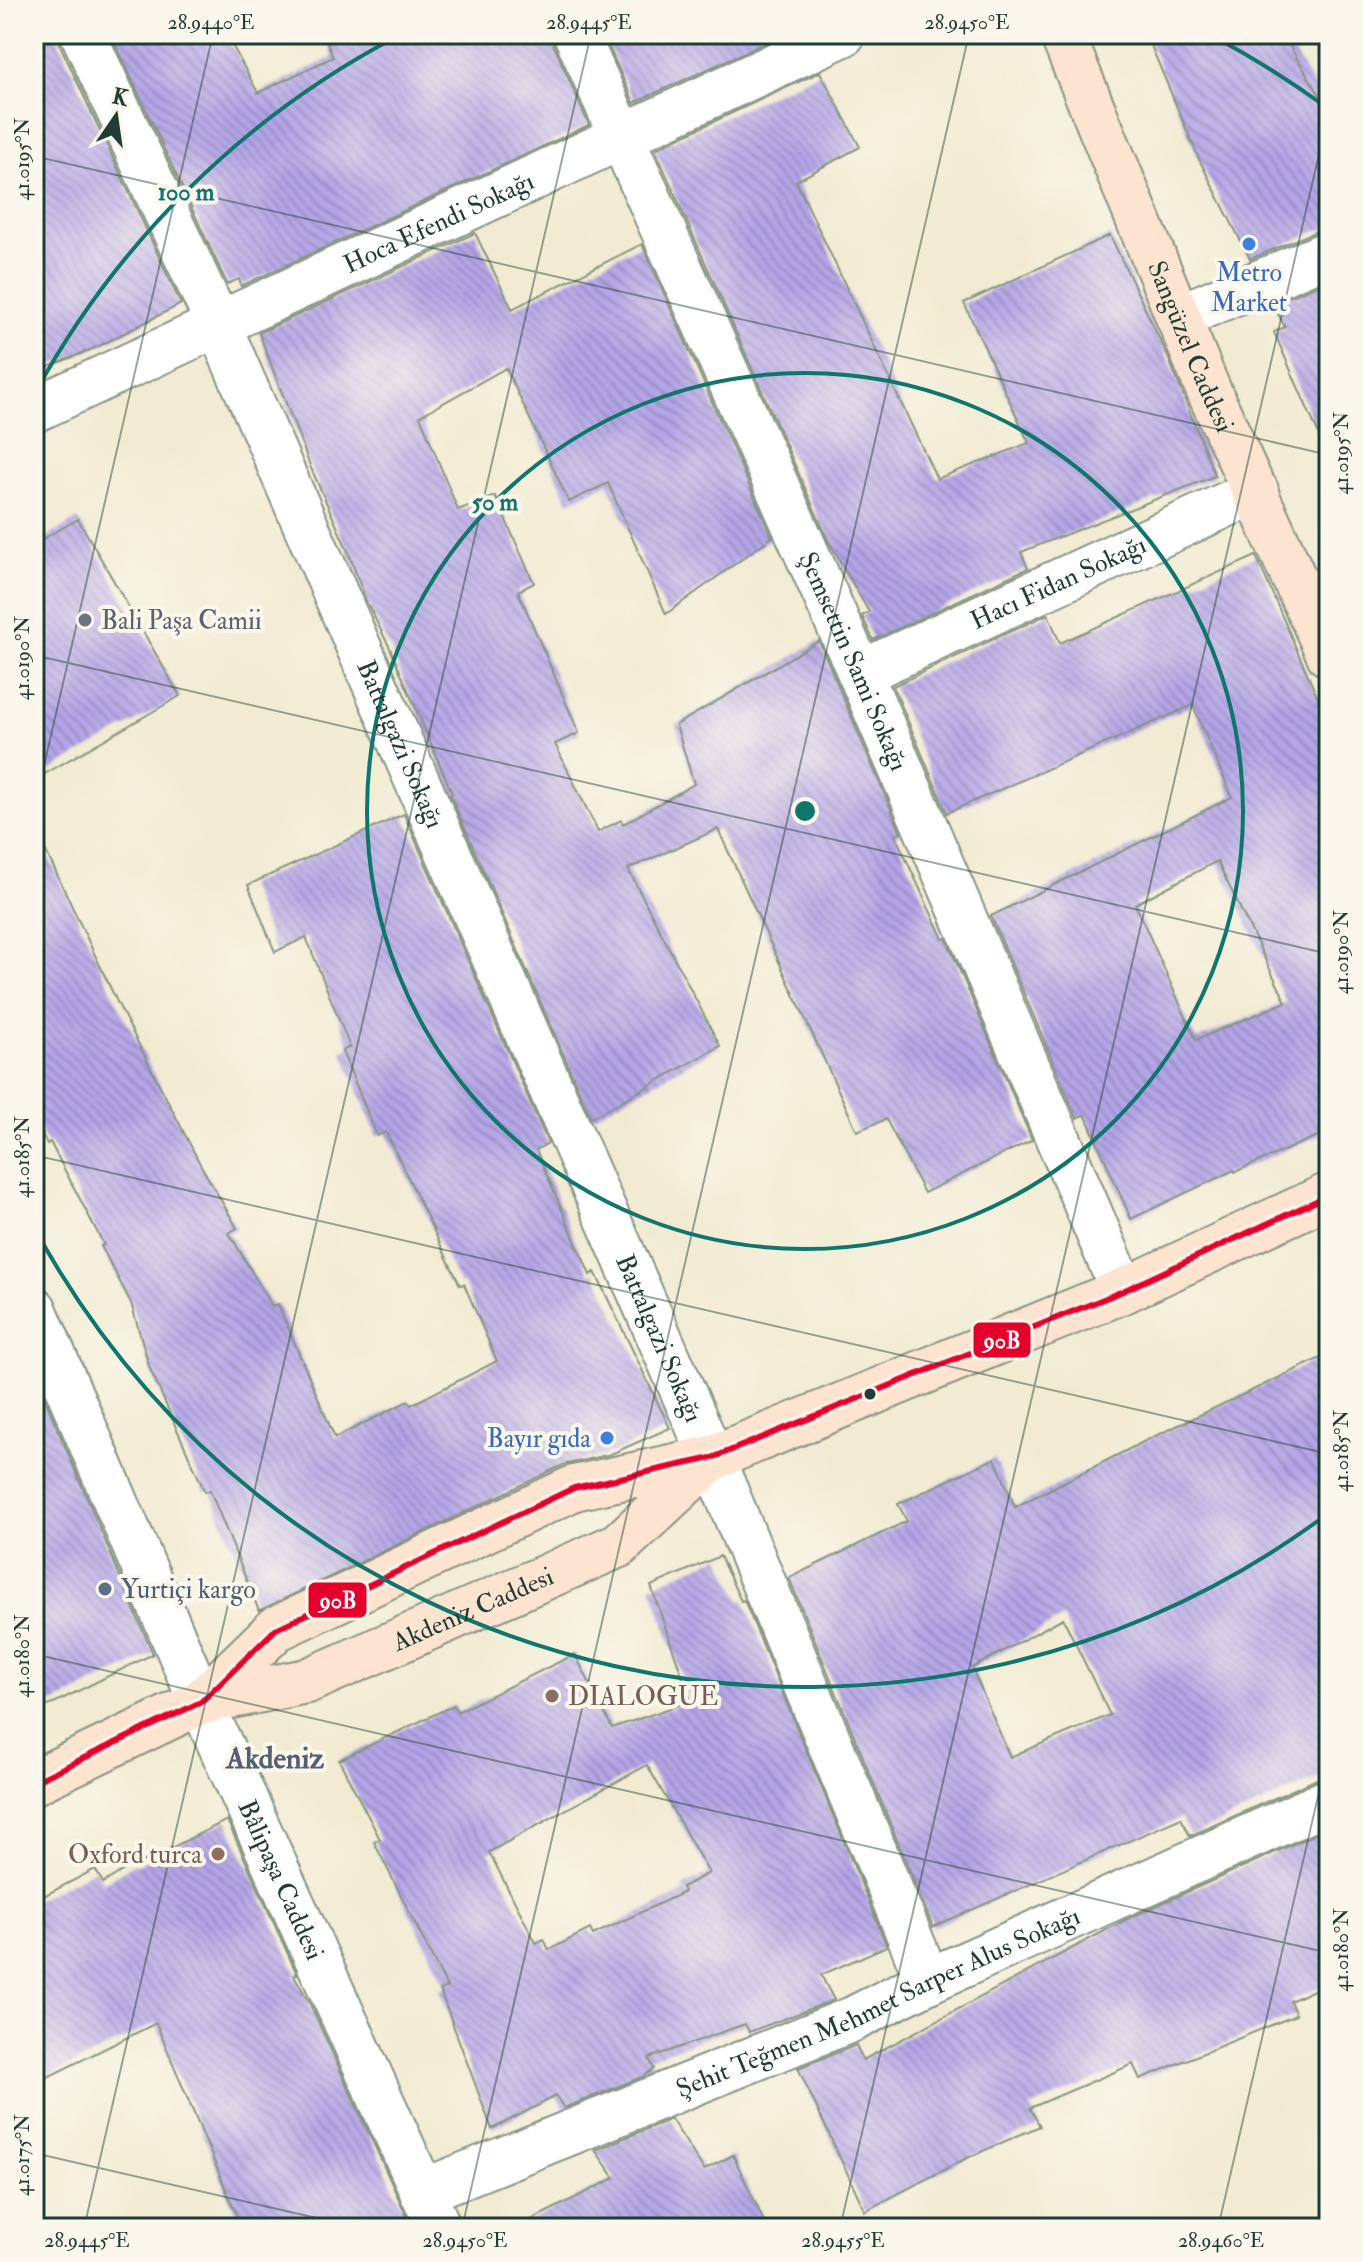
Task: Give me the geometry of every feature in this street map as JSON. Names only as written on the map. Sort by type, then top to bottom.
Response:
[{"type":"main road","name":"Sangüzel Caddesi","points":[[1062,34],[1207,387],[1329,655]]},
{"type":"main road","name":"Akdeniz Caddesi","points":[[201,1702],[276,1629],[574,1488],[712,1458],[1123,1291],[1329,1195]]},
{"type":"main road","name":"Akdeniz Caddesi","points":[[34,1782],[201,1702],[307,1681],[619,1545],[712,1458]]},
{"type":"street","name":"Battalgazi Sokağı","points":[[83,34],[218,324],[712,1458],[928,1981]]},
{"type":"street","name":"Şemsettin Sami Sokağı","points":[[576,34],[860,673],[1123,1291]]},
{"type":"street","name":"Hoca Efendi Sokağı","points":[[34,410],[843,34]]},
{"type":"street","points":[[1178,317],[1329,253]]},
{"type":"street","name":"Hacı Fidan Sokağı","points":[[860,673],[1256,491]]},
{"type":"street","name":"Bâlipaşa Caddesi","points":[[34,1309],[201,1702],[430,2210]]},
{"type":"street","name":"Şehit Teğmen Mehmet Sarper Alus Sokağı","points":[[430,2210],[1329,1801]]},
{"type":"building","points":[[34,34],[58,34],[60,45],[181,304],[97,347],[34,373]]},
{"type":"building","points":[[111,34],[226,34],[258,93],[333,57],[323,34],[551,34],[589,125],[241,286],[239,279],[227,284]]},
{"type":"building","points":[[603,34],[784,34],[634,103]]},
{"type":"building","points":[[1146,34],[1282,34],[1329,110],[1329,229],[1319,230],[1250,259],[1199,159]]},
{"type":"building","points":[[820,72],[860,147],[796,181],[937,479],[1029,443],[964,303],[1110,235],[1168,357],[1215,476],[1021,552],[1028,568],[873,640],[862,616],[869,612],[828,540],[655,149]]},
{"type":"building","points":[[475,233],[512,309],[642,244],[772,537],[666,614],[608,483],[569,502],[506,368],[420,416],[458,510],[495,496],[534,583],[518,591],[579,733],[555,744],[598,832],[621,820],[623,824],[694,784],[676,725],[819,641],[901,833],[895,835],[943,939],[946,938],[1032,1140],[924,1193],[886,1119],[857,1131],[718,829],[628,869],[720,1046],[591,1118],[390,648],[366,601],[259,333]]},
{"type":"building","points":[[1329,280],[1329,458],[1274,332],[1285,327],[1273,304]]},
{"type":"building","name":"Bali Paşa Camii","points":[[78,519],[180,696],[34,780],[34,544]]},
{"type":"building","points":[[1256,556],[1329,724],[1329,1131],[1234,1170],[1131,1219],[1085,1114],[1077,1118],[991,916],[1232,797],[1193,705],[947,813],[893,686],[1048,614],[1060,643]],"holes":[[[1217,861],[1286,1002],[1196,1040],[1135,904]]]},
{"type":"building","points":[[404,814],[548,1143],[536,1150],[590,1275],[595,1272],[670,1428],[611,1454],[563,1465],[259,1611],[210,1490],[205,1492],[150,1369],[131,1303],[50,1142],[47,1144],[34,1118],[34,826],[119,1006],[200,1164],[237,1228],[229,1233],[272,1306],[278,1304],[335,1438],[408,1401],[411,1405],[497,1361],[464,1284],[460,1285],[386,1132],[377,1136],[342,1051],[350,1047],[306,937],[275,952],[248,885]]},
{"type":"building","points":[[1329,1354],[1329,1776],[1190,1836],[1181,1818],[933,1927],[789,1578],[907,1521],[898,1504],[995,1458],[1015,1507]],"holes":[[[1063,1618],[1110,1715],[1010,1757],[972,1668]]]},
{"type":"building","points":[[34,1373],[153,1654],[34,1713]]},
{"type":"building","points":[[720,1556],[741,1601],[744,1600],[887,1946],[821,1975],[834,2000],[749,2032],[745,2024],[649,2058],[654,2069],[642,2077],[564,2108],[556,2096],[492,2129],[440,1990],[447,1987],[374,1842],[380,1839],[339,1760],[454,1705],[457,1712],[575,1654],[612,1728],[691,1701],[651,1586]],"holes":[[[647,1765],[709,1873],[682,1887],[684,1892],[593,1935],[590,1929],[549,1950],[544,1939],[536,1943],[489,1852]]]},
{"type":"building","points":[[227,1820],[297,1974],[294,1975],[412,2228],[242,2228],[156,2023],[34,2084],[34,1901],[95,1869],[103,1883],[135,1863],[137,1865]]},
{"type":"building","points":[[1329,1828],[1329,1983],[1290,2001],[1296,2015],[1140,2079],[1133,2064],[1030,2108],[1040,2126],[967,2158],[865,2211],[798,2068],[856,2045],[863,2060],[1125,1920]]},
{"type":"building","points":[[671,2119],[704,2170],[733,2155],[767,2228],[515,2228],[615,2178],[595,2150]]},
{"type":"transit line","name":"90B","points":[[34,1782],[201,1702],[276,1629],[574,1488],[712,1458],[1123,1291],[1329,1195]]},
{"type":"place","name":"Metro Market","points":[[1249,244]]},
{"type":"place","name":"Bali Paşa Camii","points":[[85,620]]},
{"type":"place","name":"Bayır gıda","points":[[607,1438]]},
{"type":"place","name":"Yurtiçi kargo","points":[[105,1589]]},
{"type":"place","name":"DIALOGUE","points":[[552,1696]]},
{"type":"place","name":"Oxford turca","points":[[218,1854]]},
{"type":"district","name":"Akdeniz","points":[[275,1758]]}]
